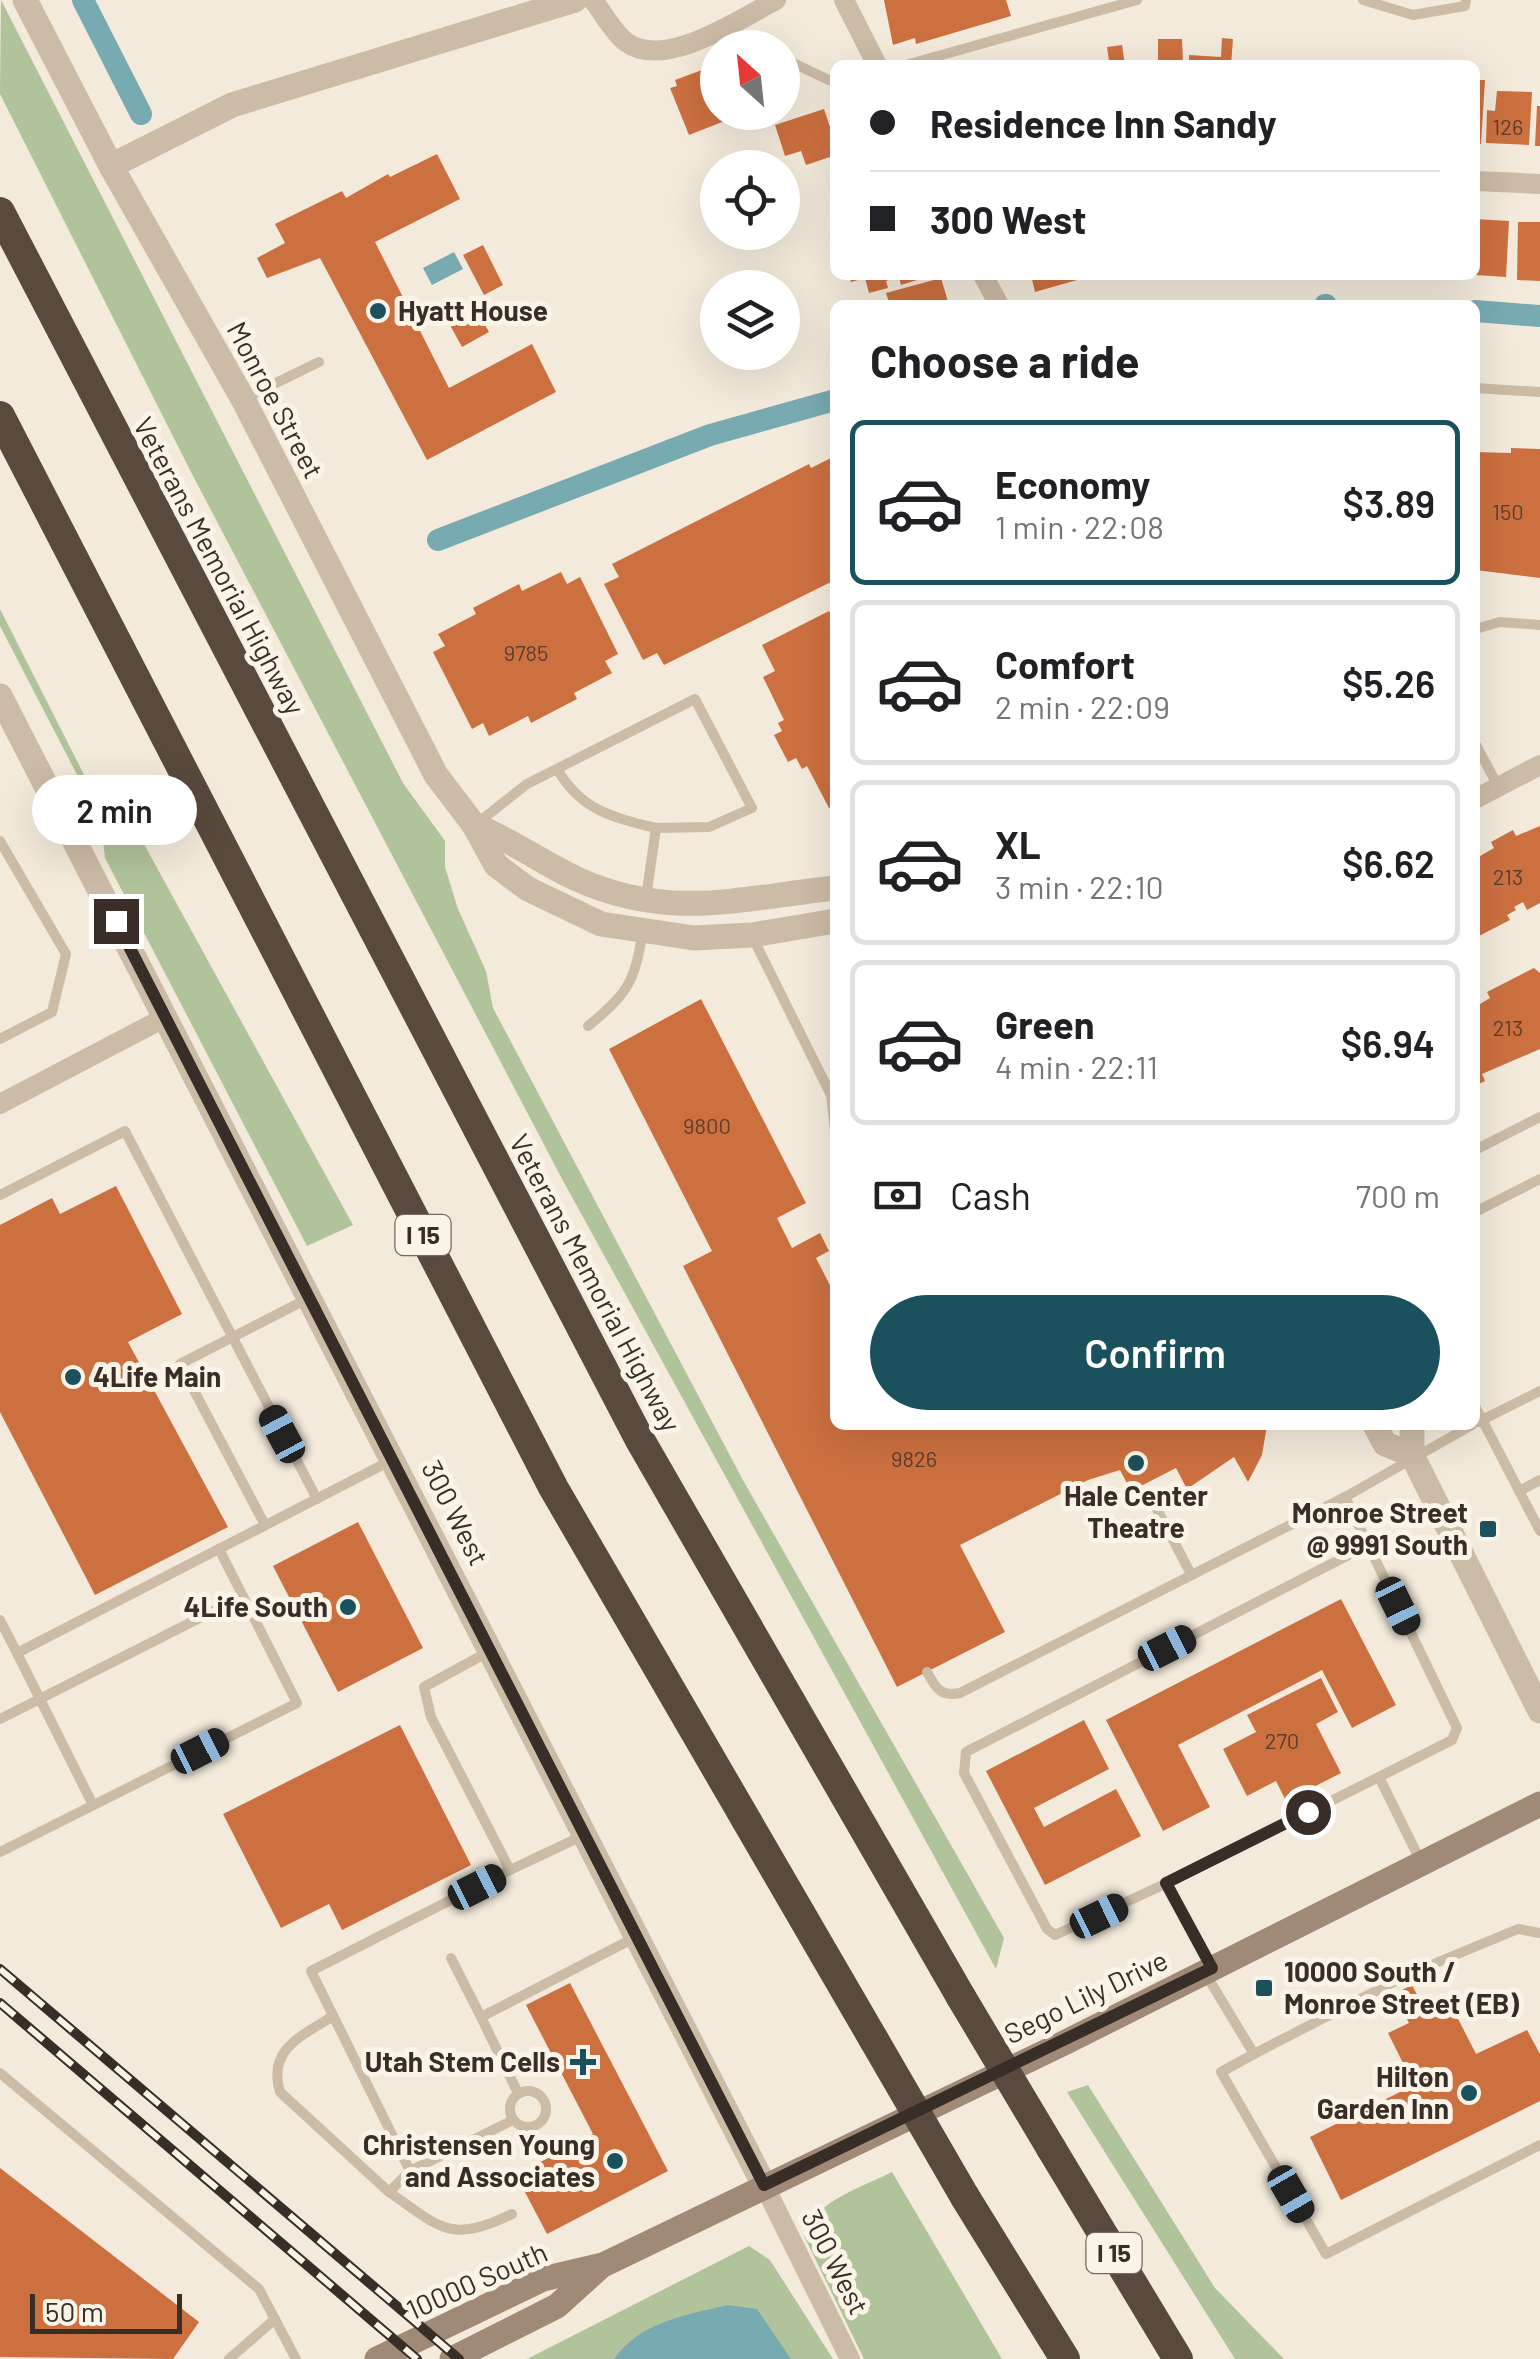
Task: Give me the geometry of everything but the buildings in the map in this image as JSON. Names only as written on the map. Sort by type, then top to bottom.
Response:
[{"type":"highway","name":"Veterans Memorial Highway","points":[[0,212],[640,1440],[962,1998],[1178,2359]]},
{"type":"highway","name":"I 15","points":[[0,416],[553,1487],[964,2197],[1065,2359]]},
{"type":"main road","name":"Sego Lily Drive","points":[[764,2185],[1540,1804]]},
{"type":"main road","name":"10000 South","points":[[378,2359],[543,2280],[603,2265],[764,2185]]},
{"type":"main road","name":"10000 South","points":[[452,2359],[557,2306],[603,2265]]},
{"type":"street","name":"Monroe Street","points":[[25,0],[111,166],[242,400],[436,775],[474,825],[496,866],[528,889],[602,924],[642,934],[694,938],[752,935],[830,922]]},
{"type":"street","points":[[111,166],[232,105],[574,0]]},
{"type":"street","points":[[592,0],[625,42],[660,53],[689,44],[776,0]]},
{"type":"street","points":[[844,0],[874,60]]},
{"type":"street","points":[[1480,181],[1540,184]]},
{"type":"street","name":"300 West","points":[[0,696],[394,1460],[850,2359]]},
{"type":"street","points":[[1480,796],[1540,765]]},
{"type":"street","points":[[474,825],[517,842],[575,878],[645,901],[720,906],[830,889]]},
{"type":"street","points":[[0,1104],[166,1017]]},
{"type":"street","points":[[1377,1430],[1384,1444],[1412,1455]]},
{"type":"street","points":[[1412,1430],[1412,1455],[1540,1710]]},
{"type":"lane","points":[[924,60],[1137,0]]},
{"type":"lane","points":[[1363,0],[1413,15],[1465,6],[1466,0]]},
{"type":"lane","points":[[800,66],[830,81]]},
{"type":"lane","points":[[242,400],[319,362]]},
{"type":"lane","points":[[1480,388],[1540,392]]},
{"type":"lane","points":[[1480,628],[1500,622],[1540,624]]},
{"type":"lane","points":[[474,825],[527,784],[695,699],[752,808],[709,827],[656,828],[600,814],[582,804],[557,769]]},
{"type":"lane","points":[[1480,752],[1499,787]]},
{"type":"lane","points":[[645,901],[656,828]]},
{"type":"lane","points":[[0,841],[66,954],[52,1012],[0,1039]]},
{"type":"lane","points":[[588,1026],[622,999],[638,967],[642,934]]},
{"type":"lane","points":[[752,935],[830,1089]]},
{"type":"lane","points":[[1480,1147],[1540,1117]]},
{"type":"lane","points":[[0,1195],[125,1132],[317,1498]]},
{"type":"lane","points":[[1480,1209],[1540,1178]]},
{"type":"lane","points":[[265,1525],[180,1364],[310,1298]]},
{"type":"lane","points":[[1480,1421],[1540,1391]]},
{"type":"lane","points":[[1480,1428],[1540,1532]]},
{"type":"lane","points":[[927,1672],[937,1690],[948,1696],[960,1693],[1345,1497],[1412,1455],[1463,1430]]},
{"type":"lane","points":[[16,1654],[394,1460]]},
{"type":"lane","points":[[1519,1491],[1540,1480]]},
{"type":"lane","points":[[1345,1497],[1458,1728],[1452,1740],[1166,1883],[1055,1935],[1047,1930],[964,1774],[966,1752],[1368,1545]]},
{"type":"lane","points":[[1152,1500],[1191,1574]]},
{"type":"lane","points":[[0,1852],[297,1703],[219,1549]]},
{"type":"lane","points":[[0,1719],[243,1596]]},
{"type":"lane","points":[[0,1620],[93,1805]]},
{"type":"lane","points":[[491,1651],[424,1686],[431,1717],[510,1870]]},
{"type":"lane","points":[[1378,1776],[1422,1863]]},
{"type":"lane","points":[[410,2170],[311,1971],[585,1835]]},
{"type":"lane","points":[[1166,1883],[1254,2054]]},
{"type":"lane","points":[[1540,1933],[1518,1929],[1407,1975],[1221,2072],[1326,2254],[1540,2145]]},
{"type":"lane","points":[[480,2018],[636,1936]]},
{"type":"lane","points":[[451,1958],[518,2093]]},
{"type":"lane","points":[[333,2016],[285,2047],[275,2070],[280,2092],[389,2192],[444,2230],[478,2231],[512,2214]]},
{"type":"lane","points":[[0,2073],[260,2290],[296,2359]]},
{"type":"lane","points":[[532,2090],[543,2098],[546,2112],[539,2124],[525,2127],[513,2120],[509,2105],[518,2093],[532,2090]]},
{"type":"lane","points":[[389,2192],[410,2170],[513,2120]]},
{"type":"lane","points":[[229,2359],[275,2320]]},
{"type":"green space","points":[[1,0],[403,783],[445,841],[445,867],[458,909],[486,971],[493,1008],[744,1482],[1004,1938],[996,1969],[561,1177],[192,474],[0,94]]},
{"type":"green space","points":[[0,609],[107,820],[122,842],[139,835],[353,1225],[307,1246],[105,858],[101,821],[0,626]]},
{"type":"green space","points":[[1088,2085],[1215,2288],[1284,2359],[1235,2359],[1067,2092]]},
{"type":"green space","points":[[892,2172],[1002,2359],[864,2359],[804,2236],[810,2234],[811,2224],[827,2205]]},
{"type":"green space","points":[[749,2246],[770,2260],[833,2359],[527,2359]]},
{"type":"water","points":[[454,252],[463,269],[432,285],[423,268]]},
{"type":"water","points":[[728,2305],[757,2309],[791,2359],[614,2359],[650,2328]]},
{"type":"waterway","points":[[83,0],[141,114]]},
{"type":"waterway","points":[[1480,311],[1540,316]]},
{"type":"waterway","points":[[438,540],[710,435],[830,401]]},
{"type":"railway","points":[[0,1969],[459,2359]]},
{"type":"railway","points":[[0,2003],[417,2359]]},
{"type":"place","name":"Hyatt House","points":[[378,311]]},
{"type":"place","name":"4Life Main","points":[[73,1377]]},
{"type":"place","name":"Hale Center Theatre","points":[[1136,1463]]},
{"type":"place","name":"Monroe Street @ 9991 South","points":[[1488,1529]]},
{"type":"place","name":"4Life South","points":[[348,1607]]},
{"type":"place","name":"10000 South / Monroe Street (EB)","points":[[1264,1988]]},
{"type":"place","name":"Utah Stem Cells","points":[[583,2062]]},
{"type":"place","name":"Hilton Garden Inn","points":[[1469,2093]]},
{"type":"place","name":"Christensen Young and Associates","points":[[615,2161]]},
{"type":"route","points":[[116,921],[764,2185],[1212,1968],[1166,1883],[1308,1812]]}]
